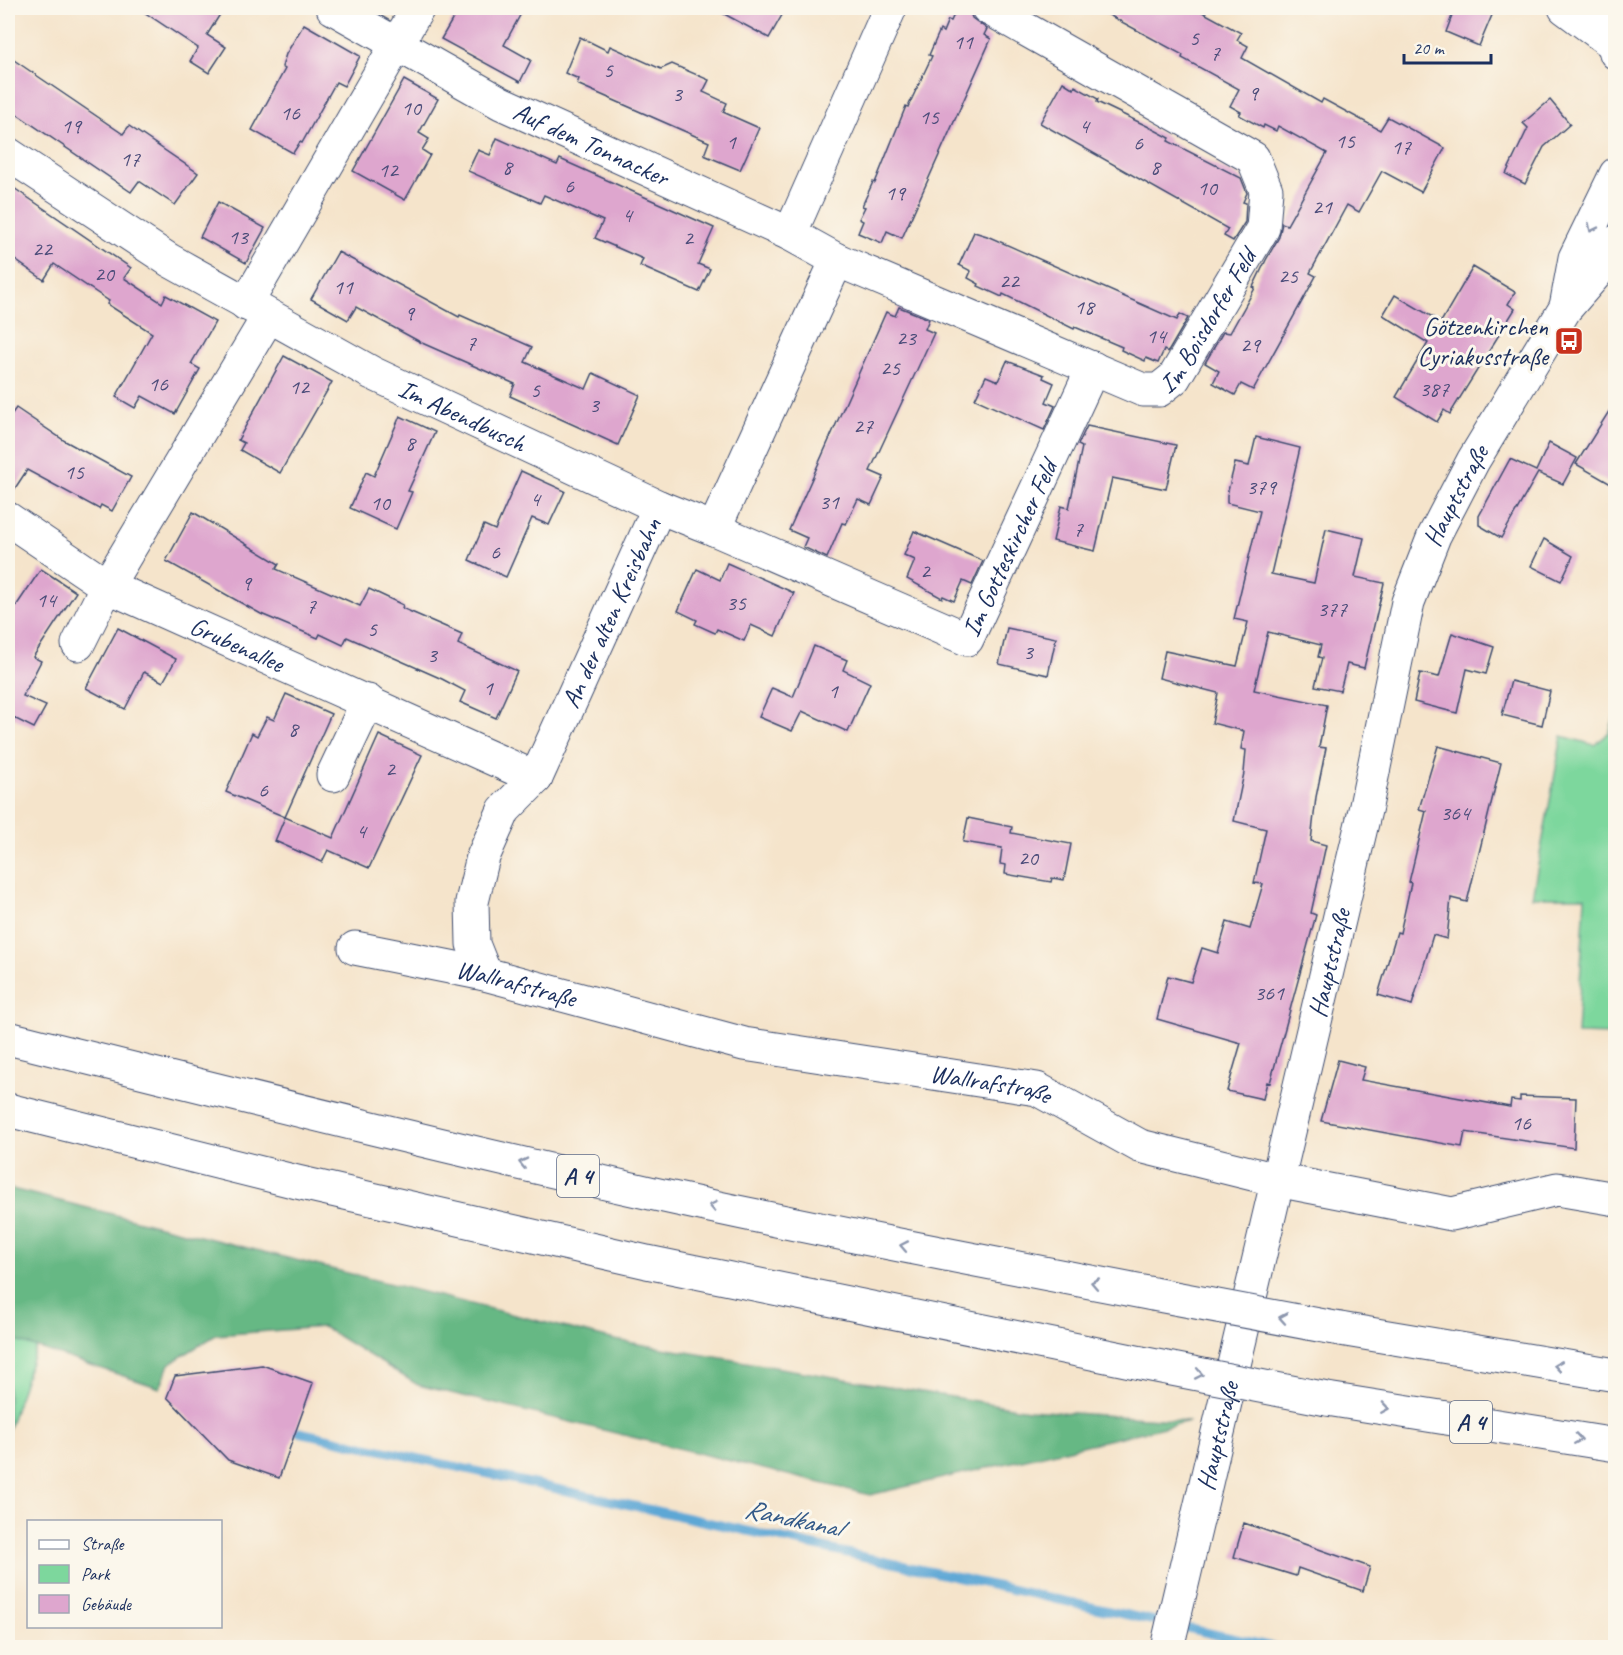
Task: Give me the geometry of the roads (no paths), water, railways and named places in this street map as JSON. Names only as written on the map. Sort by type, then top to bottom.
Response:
[{"type":"main road","name":"Auf dem Tonnacker","points":[[333,8],[501,103],[790,234]]},
{"type":"main road","points":[[78,644],[418,8]]},
{"type":"main road","points":[[790,234],[890,8]]},
{"type":"main road","name":"Im Boisdorfer Feld","points":[[790,234],[837,260],[1143,390],[1159,390],[1174,378],[1263,228],[1266,190],[1253,158],[987,8]]},
{"type":"main road","points":[[1565,8],[1613,48]]},
{"type":"main road","points":[[1613,48],[1610,21],[1615,8]]},
{"type":"main road","name":"Im Abendbusch","points":[[8,154],[169,260],[372,374],[659,507]]},
{"type":"main road","name":"Hauptstraße","points":[[1565,309],[1575,258],[1616,174]]},
{"type":"main road","name":"Hauptstraße","points":[[1167,1647],[1366,806],[1408,602],[1444,513],[1473,461],[1565,309],[1598,272],[1616,242]]},
{"type":"main road","points":[[714,529],[837,260]]},
{"type":"main road","name":"Im Gotteskircher Feld","points":[[714,529],[967,639],[1093,368]]},
{"type":"main road","name":"An der alten Kreisbahn","points":[[485,974],[473,944],[472,902],[483,857],[504,810],[536,778],[659,507],[714,529]]},
{"type":"main road","name":"Grubenallee","points":[[8,519],[107,586],[536,778]]},
{"type":"main road","points":[[333,775],[368,701]]},
{"type":"main road","name":"Wallrafstraße","points":[[355,948],[485,974],[744,1044],[1037,1089],[1140,1146],[1277,1180],[1452,1214],[1557,1189],[1616,1199]]},
{"type":"main road","name":"A 4","points":[[8,1038],[348,1123],[651,1193],[901,1246],[1340,1329],[1616,1375]]},
{"type":"main road","name":"A 4","points":[[8,1110],[297,1182],[647,1262],[1327,1399],[1616,1445]]},
{"type":"waterway","name":"Randkanal","points":[[299,1432],[1277,1648]]},
{"type":"place","name":"Götzenkirchen Cyriakusstraße","points":[[1569,341]]}]
